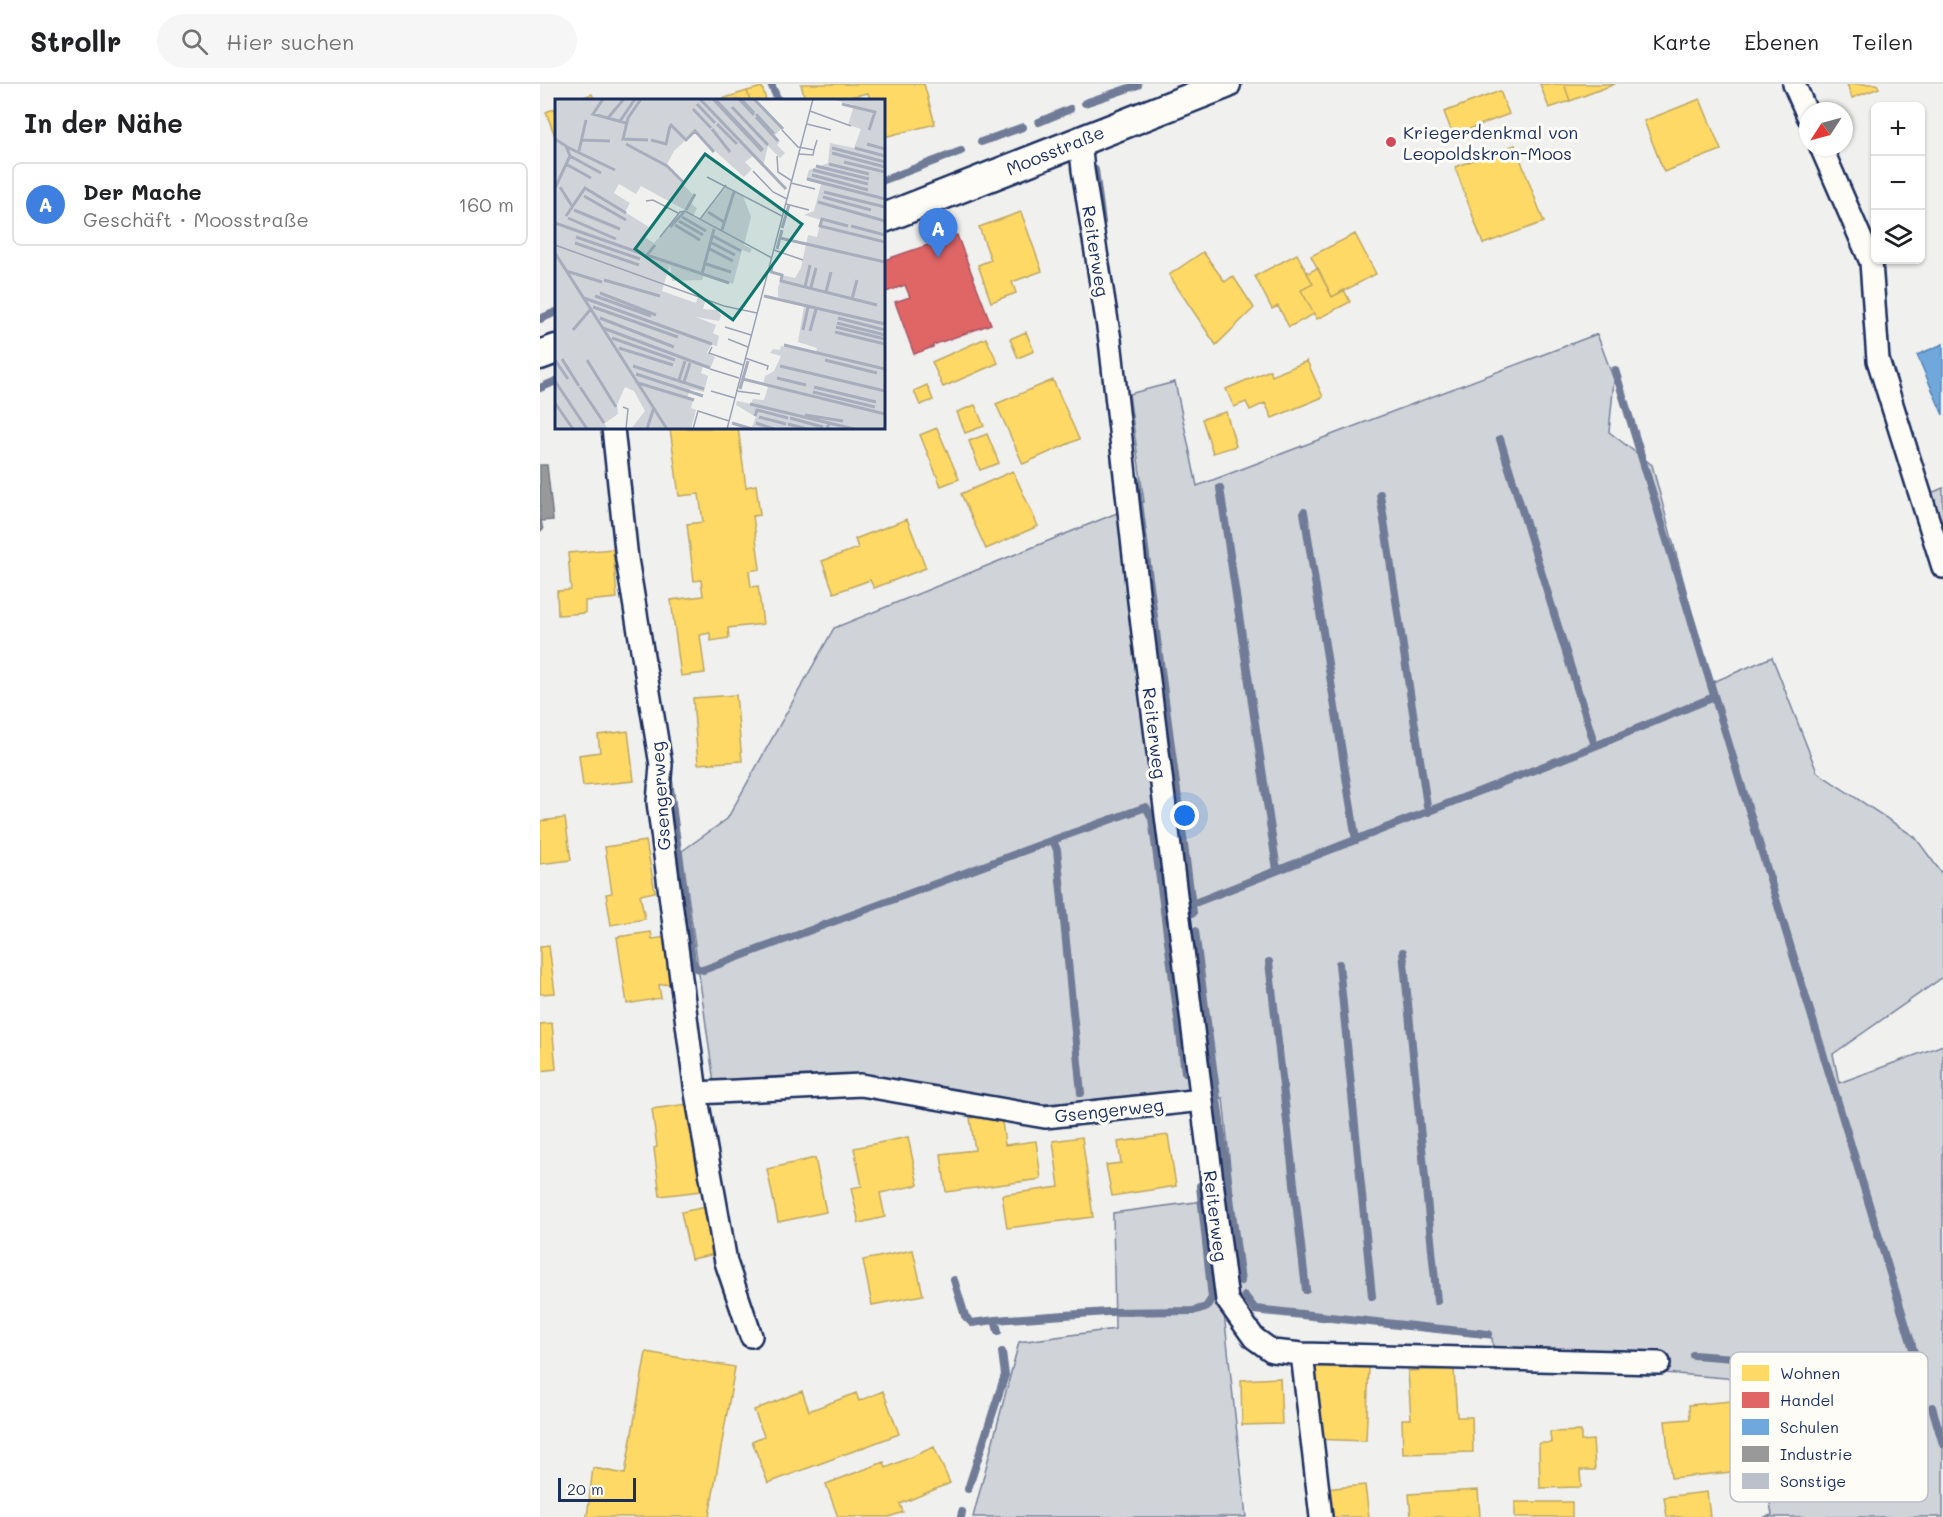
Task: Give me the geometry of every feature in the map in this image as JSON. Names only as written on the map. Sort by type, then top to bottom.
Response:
[{"type":"street","name":"Moosstraße","points":[[885,218],[1226,84]]},
{"type":"street","points":[[1794,84],[1802,102]]},
{"type":"street","name":"Reiterweg","points":[[1080,140],[1110,340],[1139,601],[1227,1300],[1254,1338],[1272,1351],[1302,1354],[1659,1363]]},
{"type":"street","points":[[1825,156],[1870,262],[1878,360],[1943,567]]},
{"type":"street","points":[[540,355],[555,349]]},
{"type":"street","name":"Gsengerweg","points":[[612,429],[627,559],[661,765],[658,802],[696,1093],[726,1262],[751,1336]]},
{"type":"street","name":"Gsengerweg","points":[[696,1093],[861,1085],[1045,1117],[1202,1100]]},
{"type":"street","points":[[1302,1354],[1321,1517]]},
{"type":"shaded area","points":[[1597,334],[1614,380],[1609,432],[1652,465],[1711,683],[1772,657],[1817,772],[1915,837],[1943,875],[1943,977],[1833,1054],[1839,1083],[1943,1045],[1943,1517],[1764,1517],[1772,1515],[1770,1502],[1928,1502],[1928,1352],[1730,1352],[1730,1378],[1652,1372],[1574,1370],[1496,1372],[1492,1338],[1250,1313],[1224,1313],[1246,1517],[973,1517],[1019,1342],[1115,1329],[1113,1213],[1233,1197],[1223,1098],[1036,1104],[962,1096],[714,1083],[682,851],[727,819],[834,628],[1144,502],[1129,394],[1175,382],[1197,486]]},
{"type":"shaded area","points":[[1943,488],[1943,536],[1929,494]]},
{"type":"building: Wohnen","points":[[801,84],[924,84],[935,124],[885,137],[885,99],[870,99],[868,93],[841,99],[805,99]]},
{"type":"building: Wohnen","points":[[1540,84],[1564,84],[1570,101],[1549,108]]},
{"type":"building: Wohnen","points":[[1564,84],[1615,84],[1570,101]]},
{"type":"building: Wohnen","points":[[1847,84],[1877,84],[1879,88],[1852,98]]},
{"type":"building: Wohnen","points":[[762,87],[766,99],[750,99],[747,91]]},
{"type":"building: Wohnen","points":[[747,91],[750,99],[722,99]]},
{"type":"building: Wohnen","points":[[1500,91],[1509,114],[1453,135],[1444,112]]},
{"type":"building: Wohnen","points":[[592,94],[594,99],[579,99]]},
{"type":"building: Wohnen","points":[[1700,99],[1721,150],[1664,172],[1644,121]]},
{"type":"building: Wohnen","points":[[555,108],[555,136],[546,112]]},
{"type":"building: Wohnen","points":[[1515,145],[1544,222],[1483,244],[1455,167]]},
{"type":"building: Wohnen","points":[[1021,212],[1042,271],[1012,282],[1016,293],[991,302],[978,265],[991,260],[979,227]]},
{"type":"building: Wohnen","points":[[1355,234],[1376,274],[1332,297],[1311,256]]},
{"type":"building: Wohnen","points":[[1203,252],[1225,282],[1233,276],[1254,308],[1216,345],[1169,275]]},
{"type":"building: Wohnen","points":[[1297,254],[1313,284],[1301,290],[1314,314],[1289,327],[1278,306],[1272,309],[1255,276]]},
{"type":"building: Wohnen","points":[[1318,268],[1332,297],[1344,290],[1350,302],[1317,319],[1301,290],[1313,284],[1307,273]]},
{"type":"building: Wohnen","points":[[1026,332],[1034,351],[1018,358],[1010,339]]},
{"type":"building: Wohnen","points":[[986,338],[998,363],[943,387],[932,362]]},
{"type":"building: Wohnen","points":[[1307,361],[1323,397],[1272,418],[1265,403],[1250,410],[1246,402],[1234,407],[1226,389],[1270,370],[1272,376]]},
{"type":"building: Wohnen","points":[[1053,380],[1079,439],[1023,464],[996,404]]},
{"type":"building: Wohnen","points":[[927,385],[933,400],[920,405],[914,391]]},
{"type":"building: Wohnen","points":[[975,405],[984,426],[965,433],[957,412]]},
{"type":"building: Wohnen","points":[[1226,412],[1236,446],[1213,453],[1202,419]]},
{"type":"building: Wohnen","points":[[937,428],[959,479],[941,486],[920,435]]},
{"type":"building: Wohnen","points":[[670,429],[738,429],[746,487],[756,485],[760,515],[753,516],[760,569],[749,571],[751,587],[758,586],[763,624],[728,628],[729,638],[711,641],[710,633],[700,635],[705,673],[681,676],[671,600],[703,596],[701,580],[694,581],[687,524],[703,522],[699,494],[679,496]]},
{"type":"building: Wohnen","points":[[987,434],[999,463],[980,470],[969,441]]},
{"type":"building: Wohnen","points":[[1013,471],[1038,526],[986,549],[961,494]]},
{"type":"building: Wohnen","points":[[907,519],[926,568],[874,588],[870,580],[834,593],[822,561],[858,548],[855,539]]},
{"type":"building: Wohnen","points":[[613,549],[617,598],[585,601],[585,613],[558,615],[557,591],[571,590],[568,553]]},
{"type":"building: Wohnen","points":[[736,695],[742,761],[698,764],[693,698]]},
{"type":"building: Wohnen","points":[[628,731],[634,781],[583,786],[579,755],[600,752],[598,735]]},
{"type":"building: Wohnen","points":[[565,818],[571,860],[540,864],[540,821]]},
{"type":"building: Wohnen","points":[[646,841],[655,892],[640,895],[645,919],[611,925],[606,894],[612,893],[605,847]]},
{"type":"building: Wohnen","points":[[651,932],[652,939],[667,937],[675,983],[659,985],[661,998],[627,1004],[617,937]]},
{"type":"building: Wohnen","points":[[549,946],[555,993],[540,994],[540,947]]},
{"type":"building: Wohnen","points":[[552,1023],[556,1069],[540,1071],[540,1024]]},
{"type":"building: Wohnen","points":[[688,1104],[701,1191],[660,1196],[652,1109]]},
{"type":"building: Wohnen","points":[[1001,1114],[1005,1145],[1036,1141],[1041,1179],[946,1192],[941,1154],[975,1150],[970,1118]]},
{"type":"building: Wohnen","points":[[1168,1135],[1176,1186],[1112,1196],[1106,1165],[1121,1163],[1118,1142]]},
{"type":"building: Wohnen","points":[[908,1137],[918,1185],[880,1193],[885,1217],[859,1223],[851,1188],[862,1186],[854,1148]]},
{"type":"building: Wohnen","points":[[1082,1137],[1093,1217],[1007,1228],[1002,1195],[1059,1187],[1053,1141]]},
{"type":"building: Wohnen","points":[[815,1158],[826,1212],[778,1222],[767,1169]]},
{"type":"building: Wohnen","points":[[712,1206],[721,1253],[691,1259],[681,1212]]},
{"type":"building: Wohnen","points":[[913,1250],[923,1295],[872,1305],[863,1260]]},
{"type":"building: Wohnen","points":[[646,1352],[735,1367],[709,1517],[587,1517],[593,1468],[625,1474]]},
{"type":"building: Wohnen","points":[[1315,1363],[1369,1366],[1366,1441],[1312,1439]]},
{"type":"building: Wohnen","points":[[1454,1369],[1457,1417],[1472,1417],[1473,1452],[1403,1454],[1402,1419],[1411,1419],[1408,1371]]},
{"type":"building: Wohnen","points":[[1280,1378],[1282,1424],[1242,1425],[1241,1380]]},
{"type":"building: Wohnen","points":[[802,1391],[809,1411],[856,1393],[859,1401],[883,1391],[899,1434],[768,1483],[752,1441],[764,1436],[754,1410]]},
{"type":"building: Wohnen","points":[[1730,1401],[1730,1472],[1671,1478],[1665,1421],[1690,1419],[1689,1405]]},
{"type":"building: Wohnen","points":[[1581,1431],[1581,1441],[1593,1440],[1595,1470],[1580,1470],[1581,1487],[1540,1488],[1539,1443],[1551,1443],[1550,1432]]},
{"type":"building: Wohnen","points":[[934,1447],[950,1483],[900,1504],[903,1512],[889,1517],[838,1517],[826,1484],[884,1462],[886,1468]]},
{"type":"building: Wohnen","points":[[1365,1485],[1369,1517],[1326,1517],[1324,1489]]},
{"type":"building: Wohnen","points":[[1478,1490],[1480,1517],[1411,1517],[1409,1494]]},
{"type":"building: Wohnen","points":[[1707,1492],[1710,1517],[1667,1517],[1664,1497]]},
{"type":"building: Wohnen","points":[[1515,1502],[1572,1502],[1572,1517],[1515,1517]]},
{"type":"building: Handel","points":[[957,235],[991,324],[914,354],[895,302],[910,297],[905,285],[886,292],[885,260]]},
{"type":"building: Schulen","points":[[1943,344],[1943,415],[1917,355]]},
{"type":"building: Industrie","points":[[540,465],[547,465],[553,520],[541,521],[543,530],[540,531]]},
{"type":"waterway","points":[[771,84],[778,99]]},
{"type":"waterway","points":[[1085,103],[1138,85]]},
{"type":"waterway","points":[[1039,122],[1070,109]]},
{"type":"waterway","points":[[981,142],[1023,127]]},
{"type":"waterway","points":[[885,180],[961,151]]},
{"type":"waterway","points":[[1095,170],[1102,222]]},
{"type":"waterway","points":[[540,319],[555,312]]},
{"type":"waterway","points":[[1615,370],[1914,1352]]},
{"type":"waterway","points":[[540,388],[555,381]]},
{"type":"waterway","points":[[1500,439],[1595,746]]},
{"type":"waterway","points":[[1136,480],[1193,913]]},
{"type":"waterway","points":[[1220,488],[1277,870]]},
{"type":"waterway","points":[[1380,494],[1428,812]]},
{"type":"waterway","points":[[1304,512],[1356,840]]},
{"type":"waterway","points":[[1192,904],[1714,697]]},
{"type":"waterway","points":[[669,780],[692,961],[696,968],[703,970],[1146,807],[1152,818],[1185,1072]]},
{"type":"waterway","points":[[1053,840],[1057,850],[1081,1093]]},
{"type":"waterway","points":[[1195,931],[1241,1281]]},
{"type":"waterway","points":[[1403,952],[1437,1301]]},
{"type":"waterway","points":[[1269,962],[1306,1290]]},
{"type":"waterway","points":[[1339,964],[1372,1296]]},
{"type":"waterway","points":[[998,1331],[995,1320],[1107,1312],[1193,1311],[1206,1307],[1212,1298],[1200,1186]]},
{"type":"waterway","points":[[954,1280],[965,1316],[972,1323],[995,1320]]},
{"type":"waterway","points":[[1245,1296],[1255,1309],[1488,1334]]},
{"type":"waterway","points":[[968,1489],[1005,1375],[1002,1352]]},
{"type":"waterway","points":[[1693,1355],[1730,1358]]},
{"type":"waterway","points":[[1932,1407],[1943,1444]]},
{"type":"waterway","points":[[961,1517],[962,1512]]},
{"type":"place","name":"Kriegerdenkmal von Leopoldskron-Moos","points":[[1391,142]]},
{"type":"place","name":"Der Mache","points":[[938,258]]}]
